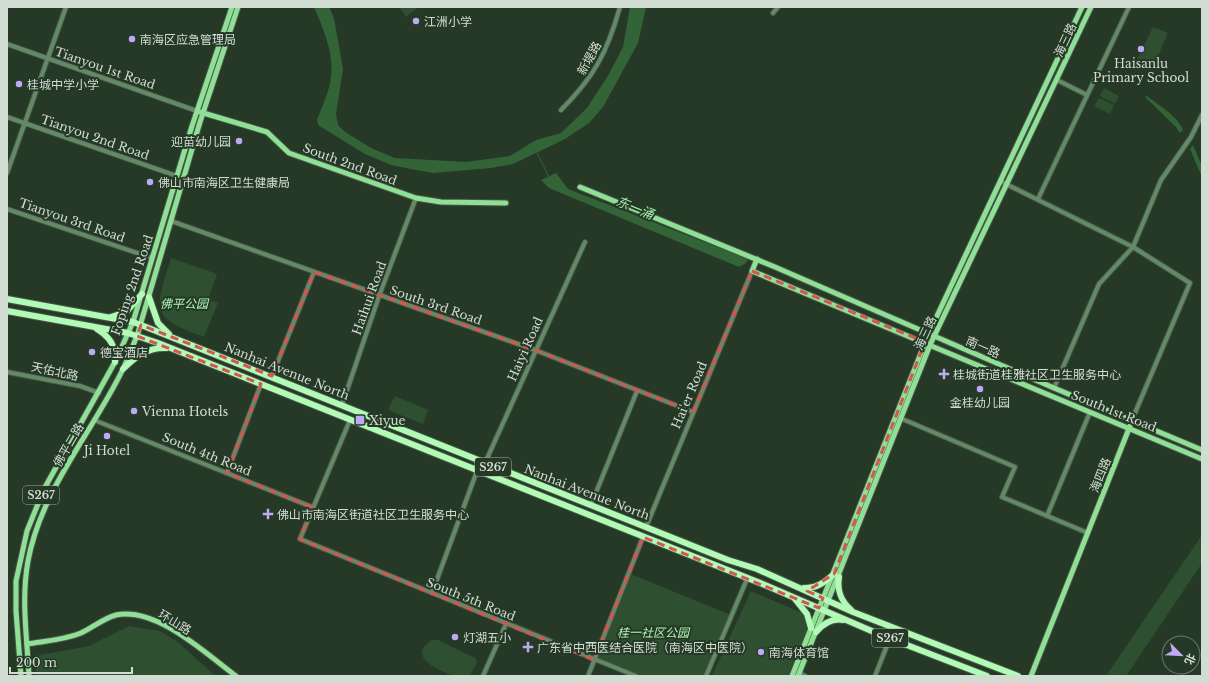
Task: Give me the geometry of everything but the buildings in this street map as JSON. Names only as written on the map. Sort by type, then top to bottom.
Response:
[{"type":"highway","points":[[106,318],[118,316],[126,312],[142,294]]},
{"type":"highway","points":[[150,297],[158,323],[164,330],[176,338]]},
{"type":"highway","name":"Nanhai Avenue North","points":[[7,299],[133,322],[176,338],[485,464],[728,560],[756,569],[853,612],[1018,676]]},
{"type":"highway","name":"Nanhai Avenue North","points":[[7,311],[128,333],[172,348],[747,578],[849,622],[987,676]]},
{"type":"highway","points":[[94,327],[111,340],[115,352],[115,362]]},
{"type":"highway","points":[[123,369],[135,357],[143,352],[161,348],[172,348]]},
{"type":"highway","points":[[799,588],[814,587],[836,576],[837,588],[840,596],[853,612]]},
{"type":"highway","points":[[794,598],[807,614],[812,631],[832,621],[840,620],[849,622]]},
{"type":"main road","name":"Foping 2nd Road","points":[[21,676],[16,611],[16,581],[27,531],[44,489],[115,362],[133,322],[197,111],[232,7]]},
{"type":"main road","name":"Foping 2nd Road","points":[[141,325],[203,113],[238,7]]},
{"type":"main road","name":"海三路","points":[[812,631],[900,418],[927,344],[929,333],[1082,7]]},
{"type":"main road","name":"海三路","points":[[836,576],[927,344],[934,336],[1091,7]]},
{"type":"main road","name":"South 2nd Road","points":[[197,111],[267,132],[289,153],[416,198],[441,202],[506,203]]},
{"type":"main road","name":"南一路","points":[[580,187],[757,259],[1054,388],[1202,450]]},
{"type":"main road","points":[[757,259],[752,271],[927,344]]},
{"type":"main road","name":"佛平二路","points":[[29,676],[25,582],[28,560],[35,534],[48,500],[123,369],[141,325]]},
{"type":"main road","name":"South 1st Road","points":[[927,344],[1202,459]]},
{"type":"main road","name":"海四路","points":[[1031,676],[1132,420]]},
{"type":"main road","name":"环山路","points":[[27,644],[69,637],[116,615],[134,615],[152,619],[172,629],[236,676]]},
{"type":"main road","points":[[798,675],[812,631]]},
{"type":"main road","points":[[792,676],[812,631]]},
{"type":"street","points":[[7,173],[66,7]]},
{"type":"street","name":"新堤路","points":[[561,110],[591,78],[613,32],[620,7]]},
{"type":"street","points":[[773,13],[778,7]]},
{"type":"street","points":[[1038,200],[1129,7]]},
{"type":"street","name":"Tianyou 1st Road","points":[[7,44],[197,111]]},
{"type":"street","points":[[1057,80],[1087,95]]},
{"type":"street","points":[[1054,388],[1099,284],[1133,246],[1161,180],[1191,137],[1202,115]]},
{"type":"street","name":"Tianyou 2nd Road","points":[[7,117],[177,176]]},
{"type":"street","points":[[1000,181],[1133,246]]},
{"type":"street","name":"Haihui Road","points":[[342,405],[379,296],[416,198]]},
{"type":"street","name":"Tianyou 3rd Road","points":[[7,209],[152,258]]},
{"type":"street","name":"South 3rd Road","points":[[171,221],[379,296],[536,350],[692,412]]},
{"type":"street","name":"Haiyi Road","points":[[485,464],[585,242]]},
{"type":"street","name":"海四路","points":[[1132,420],[1190,283],[1133,246]]},
{"type":"street","name":"Hai'er Road","points":[[646,527],[692,412],[752,271]]},
{"type":"street","points":[[272,376],[314,272]]},
{"type":"street","name":"天佑北路","points":[[7,372],[80,386],[99,392]]},
{"type":"street","points":[[227,472],[261,384]]},
{"type":"street","points":[[591,505],[637,391]]},
{"type":"street","points":[[1047,516],[1090,412]]},
{"type":"street","points":[[900,418],[1014,467],[1002,498],[1088,533]]},
{"type":"street","name":"South 4th Road","points":[[94,420],[312,507]]},
{"type":"street","points":[[312,507],[350,420]]},
{"type":"street","points":[[432,593],[477,471]]},
{"type":"street","name":"South 5th Road","points":[[312,507],[300,539],[636,676]]},
{"type":"street","points":[[588,676],[643,537]]},
{"type":"street","points":[[706,676],[747,578]]},
{"type":"street","points":[[483,676],[506,624]]},
{"type":"street","points":[[875,676],[890,638]]},
{"type":"street","points":[[798,675],[806,676]]},
{"type":"highlighted area","points":[[752,271],[925,342],[834,574],[807,591],[823,598],[819,608],[643,537],[594,660],[300,539],[312,507],[227,473],[261,384],[137,336],[141,325],[272,376],[314,272],[535,350],[693,412]]},
{"type":"green space","points":[[399,7],[419,7],[406,17]]},
{"type":"green space","points":[[1153,27],[1168,33],[1153,67],[1137,60]]},
{"type":"green space","points":[[1104,88],[1119,96],[1115,104],[1100,96]]},
{"type":"green space","points":[[1099,98],[1114,105],[1110,114],[1094,106]]},
{"type":"green space","name":"佛平公园","points":[[171,258],[217,274],[208,299],[218,303],[204,337],[173,324],[165,317],[161,310],[160,301],[162,290]]},
{"type":"green space","points":[[395,396],[428,410],[423,424],[388,410]]},
{"type":"green space","points":[[1202,535],[1202,563],[1126,676],[1106,676]]},
{"type":"green space","name":"桂一社区公园","points":[[628,573],[731,615],[707,676],[636,676],[594,660]]},
{"type":"green space","name":"南海体育馆","points":[[751,591],[802,613],[807,620],[808,627],[788,676],[712,676]]},
{"type":"green space","points":[[129,626],[160,631],[179,643],[215,676],[36,676],[35,656],[89,646]]},
{"type":"green space","points":[[432,640],[438,640],[475,658],[477,662],[470,676],[451,675],[426,661],[422,653],[423,649]]},
{"type":"shaded area","points":[[314,7],[329,7],[334,18],[343,69],[336,114],[338,125],[345,132],[373,149],[395,158],[466,162],[510,156],[536,140],[561,133],[587,108],[609,74],[623,47],[630,7],[646,7],[638,43],[603,107],[589,123],[565,139],[513,164],[491,168],[433,173],[391,165],[365,154],[318,125],[317,120],[326,98],[332,67],[327,41]]},
{"type":"shaded area","points":[[1147,96],[1177,120],[1183,130],[1180,133],[1176,127],[1145,97]]},
{"type":"shaded area","points":[[1193,145],[1202,166],[1202,177],[1190,149]]},
{"type":"shaded area","points":[[556,173],[568,189],[748,259],[746,263],[739,267],[549,188],[541,180]]},
{"type":"waterway","name":"东一涌","points":[[537,153],[549,177]]},
{"type":"place","name":"江洲小学","points":[[416,21]]},
{"type":"place","name":"南海区应急管理局","points":[[132,39]]},
{"type":"place","name":"Haisanlu Primary School","points":[[1141,49]]},
{"type":"place","name":"桂城中学小学","points":[[19,84]]},
{"type":"place","name":"迎苗幼儿园","points":[[239,141]]},
{"type":"place","name":"佛山市南海区卫生健康局","points":[[150,182]]},
{"type":"place","name":"德宝酒店","points":[[92,352]]},
{"type":"place","name":"桂城街道桂雅社区卫生服务中心","points":[[944,374]]},
{"type":"place","name":"金桂幼儿园","points":[[980,389]]},
{"type":"place","name":"Vienna Hotels","points":[[134,411]]},
{"type":"place","name":"Xiyue","points":[[360,420]]},
{"type":"place","name":"Ji Hotel","points":[[107,436]]},
{"type":"place","name":"佛山市南海区街道社区卫生服务中心","points":[[268,514]]},
{"type":"place","name":"灯湖五小","points":[[455,637]]},
{"type":"place","name":"广东省中西医结合医院（南海区中医院）","points":[[528,647]]},
{"type":"place","name":"南海体育馆","points":[[761,652]]}]
